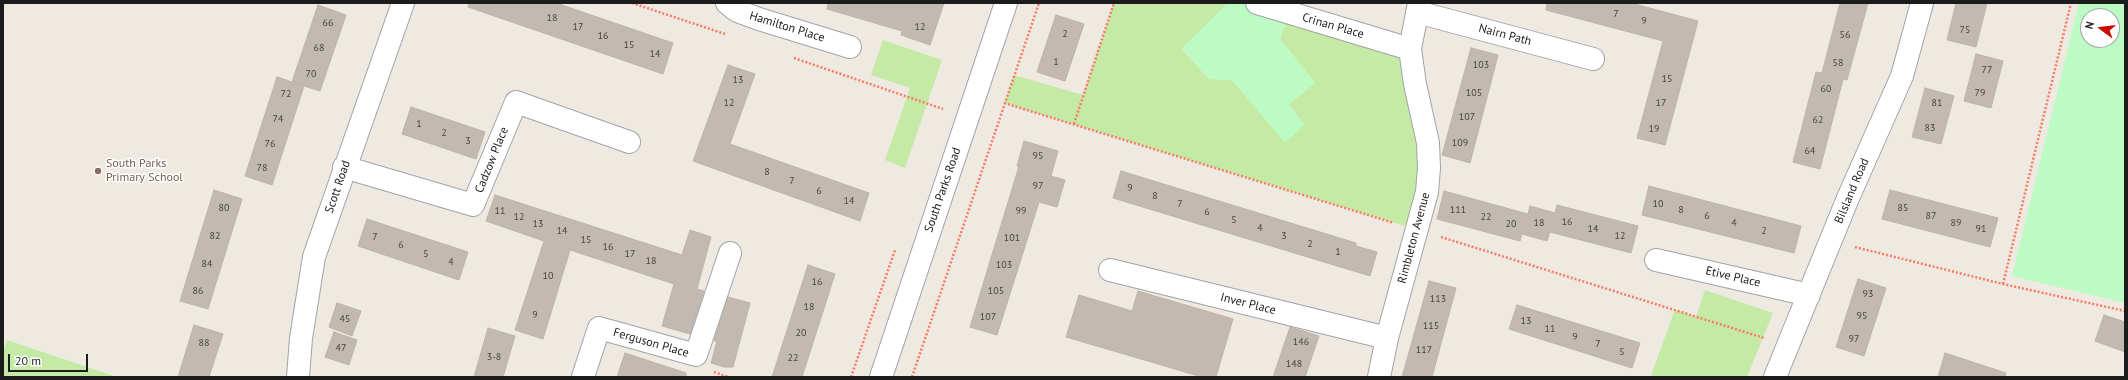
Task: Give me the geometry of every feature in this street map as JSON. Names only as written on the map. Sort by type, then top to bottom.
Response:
[{"type":"street","name":"Scott Road","points":[[298,377],[301,338],[314,257],[344,167],[403,3]]},
{"type":"street","name":"Hamilton Place","points":[[726,3],[737,11],[759,19],[850,47]]},
{"type":"street","name":"South Parks Road","points":[[880,377],[1006,3]]},
{"type":"street","name":"Crinan Place","points":[[1257,3],[1410,48]]},
{"type":"street","name":"Bilsland Road","points":[[1776,377],[1831,241],[1902,76],[1922,3]]},
{"type":"street","name":"Rimbleton Avenue","points":[[1379,377],[1379,367],[1423,212],[1429,168],[1428,143],[1415,84],[1410,48],[1418,7]]},
{"type":"street","name":"Nairn Path","points":[[1418,7],[1593,59]]},
{"type":"street","name":"Cadzow Place","points":[[344,167],[474,205],[516,102],[629,142]]},
{"type":"street","name":"Ferguson Place","points":[[583,377],[599,328],[696,355],[730,253]]},
{"type":"street","name":"Etive Place","points":[[1656,260],[1809,295]]},
{"type":"street","name":"Inver Place","points":[[1110,270],[1387,338]]},
{"type":"path","points":[[912,377],[1040,3]]},
{"type":"path","points":[[1074,124],[1114,3]]},
{"type":"path","points":[[2004,284],[2071,3]]},
{"type":"path","points":[[1831,241],[2004,284],[2125,311]]},
{"type":"green space","points":[[1114,3],[1228,3],[1182,49],[1209,79],[1232,80],[1285,142],[1304,125],[1289,104],[1315,83],[1280,39],[1289,14],[1410,49],[1428,143],[1418,230],[1004,103],[1014,75],[1083,95]]},
{"type":"green space","points":[[1228,3],[1257,3],[1289,14],[1280,39],[1315,83],[1289,104],[1304,125],[1285,143],[1232,80],[1209,79],[1182,48]]},
{"type":"green space","points":[[2079,3],[2125,3],[2125,303],[2012,276]]},
{"type":"green space","points":[[883,40],[942,60],[905,168],[885,160],[910,88],[871,75]]},
{"type":"green space","points":[[1705,290],[1773,313],[1747,377],[1651,376],[1675,309],[1696,317]]},
{"type":"green space","points":[[7,340],[117,377],[3,377],[3,352]]},
{"type":"building","points":[[469,3],[556,3],[673,43],[663,74],[468,7]]},
{"type":"building","points":[[828,3],[944,3],[930,45],[901,35],[902,31],[827,9]]},
{"type":"building","points":[[1547,3],[1631,3],[1698,21],[1665,145],[1637,138],[1663,41],[1546,10]]},
{"type":"building","points":[[1840,3],[1868,3],[1847,80],[1843,79],[1820,169],[1793,162],[1816,72],[1822,73]]},
{"type":"building","points":[[1956,3],[1987,3],[1976,47],[1947,40]]},
{"type":"building","points":[[318,5],[346,15],[320,91],[292,82]]},
{"type":"building","points":[[1056,15],[1084,24],[1065,81],[1037,72]]},
{"type":"building","points":[[1471,48],[1498,55],[1470,163],[1442,155]]},
{"type":"building","points":[[1976,54],[2003,61],[1991,108],[1964,101]]},
{"type":"building","points":[[728,65],[755,74],[730,144],[869,193],[860,221],[693,161]]},
{"type":"building","points":[[277,77],[304,86],[272,185],[245,176]]},
{"type":"building","points":[[1925,88],[1954,96],[1941,144],[1912,137]]},
{"type":"building","points":[[411,107],[485,132],[476,159],[402,134]]},
{"type":"building","points":[[1024,141],[1058,151],[1051,176],[1065,180],[1057,207],[1039,202],[997,335],[970,327],[1019,166],[1017,166]]},
{"type":"building","points":[[1121,171],[1356,243],[1356,246],[1377,252],[1370,276],[1113,198]]},
{"type":"building","points":[[1649,186],[1801,226],[1794,253],[1642,215]]},
{"type":"building","points":[[214,190],[242,199],[208,309],[180,301]]},
{"type":"building","points":[[1890,190],[1998,218],[1990,247],[1882,219]]},
{"type":"building","points":[[1444,191],[1528,214],[1530,206],[1555,213],[1557,205],[1638,226],[1631,253],[1550,232],[1547,241],[1522,234],[1520,241],[1437,219]]},
{"type":"building","points":[[495,195],[682,255],[690,230],[711,237],[697,289],[704,291],[690,334],[662,326],[674,284],[570,250],[543,339],[515,330],[544,241],[486,221]]},
{"type":"building","points":[[367,219],[468,252],[459,280],[358,246]]},
{"type":"building","points":[[808,265],[835,274],[802,377],[772,377]]},
{"type":"building","points":[[1858,279],[1886,288],[1864,356],[1836,347]]},
{"type":"building","points":[[1429,281],[1456,288],[1432,377],[1402,377]]},
{"type":"building","points":[[1138,291],[1233,319],[1216,377],[1202,377],[1066,337],[1079,295],[1132,311]]},
{"type":"building","points":[[728,297],[750,303],[733,367],[724,367],[711,363],[717,341],[714,341]]},
{"type":"building","points":[[337,303],[361,311],[352,336],[329,327]]},
{"type":"building","points":[[1517,305],[1640,343],[1632,368],[1509,329]]},
{"type":"building","points":[[2104,315],[2125,322],[2125,352],[2095,341]]},
{"type":"building","points":[[194,325],[223,334],[209,377],[178,377]]},
{"type":"building","points":[[1290,327],[1319,336],[1305,377],[1273,377]]},
{"type":"building","points":[[488,328],[515,336],[503,377],[474,377]]},
{"type":"building","points":[[334,332],[357,340],[349,365],[325,357]]},
{"type":"building","points":[[625,353],[686,373],[686,377],[617,377]]},
{"type":"building","points":[[1945,353],[2006,373],[2005,377],[1938,377]]},
{"type":"place","name":"South Parks Primary School","points":[[98,171]]}]
